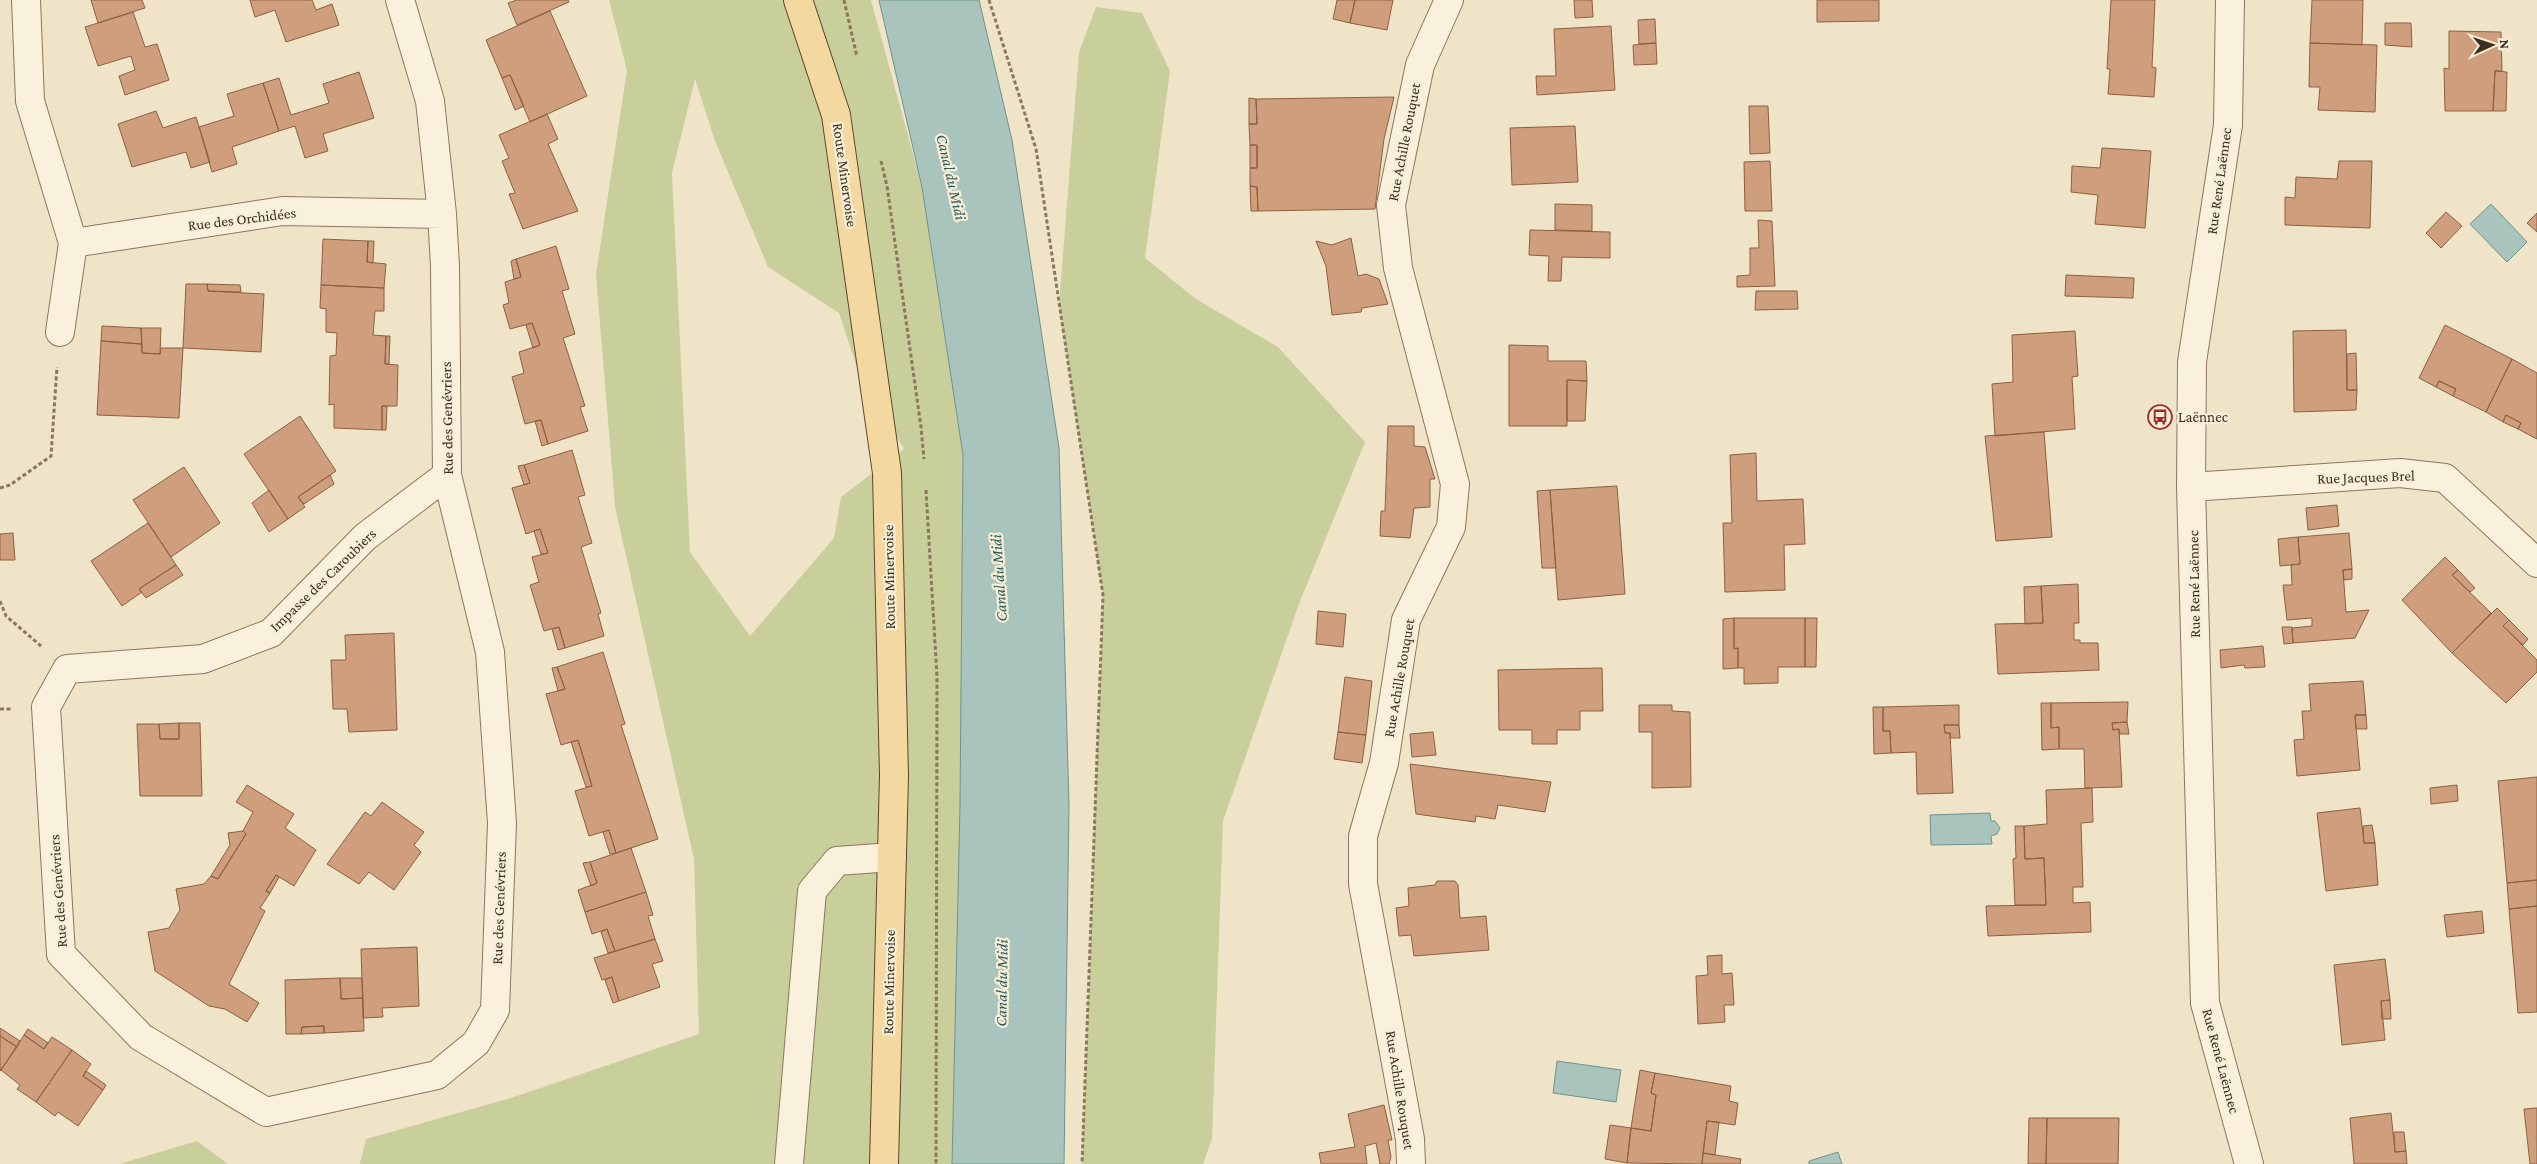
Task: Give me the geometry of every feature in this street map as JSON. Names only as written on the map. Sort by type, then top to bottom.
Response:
[{"type":"main road","name":"Route Minervoise","points":[[798,0],[836,115],[887,473],[894,776],[884,1164]]},
{"type":"street","points":[[26,0],[30,101],[73,243],[60,332]]},
{"type":"street","name":"Rue des Genévriers","points":[[67,669],[46,707],[61,954],[141,1037],[266,1112],[437,1075],[476,1043],[495,1010],[502,823],[490,652],[447,475],[445,266],[442,214],[430,101],[400,0]]},
{"type":"street","name":"Rue Achille Rouquet","points":[[1411,1164],[1410,1139],[1362,884],[1363,836],[1384,763],[1406,620],[1451,527],[1455,484],[1398,268],[1391,205],[1420,65],[1449,0]]},
{"type":"street","name":"Rue René Laënnec","points":[[2230,0],[2228,125],[2192,362],[2191,487],[2204,1003],[2249,1164]]},
{"type":"street","name":"Rue des Orchidées","points":[[73,243],[283,211],[442,214]]},
{"type":"street","name":"Rue Jacques Brel","points":[[2191,487],[2400,473],[2445,478],[2537,562]]},
{"type":"street","name":"Impasse des Caroubiers","points":[[67,669],[203,659],[271,633],[365,537],[447,475]]},
{"type":"street","points":[[789,1164],[812,891],[837,861],[892,857]]},
{"type":"path","points":[[989,0],[1036,149],[1103,595],[1082,1164]]},
{"type":"path","points":[[0,488],[10,486],[51,456],[60,332]]},
{"type":"path","points":[[921,427],[924,466]]},
{"type":"path","points":[[925,486],[936,677],[936,1164]]},
{"type":"path","points":[[0,601],[6,616],[67,669]]},
{"type":"green space","points":[[609,0],[871,0],[922,187],[963,455],[960,805],[952,1164],[360,1164],[366,1139],[511,1098],[699,1034],[694,859],[615,507],[596,274],[627,70]],"holes":[[[695,79],[715,141],[768,267],[839,313],[859,374],[904,449],[841,497],[834,538],[750,636],[690,552],[672,173]]]},
{"type":"green space","points":[[1096,7],[1142,13],[1170,71],[1145,258],[1196,299],[1278,347],[1365,442],[1299,604],[1223,821],[1212,1139],[1203,1164],[1082,1164],[1103,595],[1059,305],[1079,52]]},
{"type":"green space","points":[[197,1141],[228,1164],[119,1164]]},
{"type":"water","name":"Canal du Midi","points":[[879,0],[979,0],[1012,140],[1059,448],[1069,805],[1064,1164],[952,1164],[960,805],[963,455],[922,187]]},
{"type":"water","points":[[2491,204],[2527,242],[2507,262],[2470,224]]},
{"type":"water","points":[[1990,813],[1991,821],[1995,821],[2000,828],[1997,834],[1991,836],[1992,844],[1931,845],[1930,815]]},
{"type":"water","points":[[1557,1061],[1621,1070],[1616,1102],[1553,1093]]},
{"type":"water","points":[[1838,1152],[1842,1164],[1809,1164],[1809,1161]]},
{"type":"building","points":[[91,0],[142,0],[145,8],[98,23]]},
{"type":"building","points":[[250,0],[312,0],[316,10],[332,4],[339,25],[286,42],[275,10],[255,17]]},
{"type":"building","points":[[517,0],[568,0],[569,2],[517,25],[508,3]]},
{"type":"building","points":[[1337,0],[1355,0],[1350,23],[1333,19]]},
{"type":"building","points":[[1355,0],[1393,0],[1387,30],[1350,23]]},
{"type":"building","points":[[1574,0],[1592,0],[1593,17],[1575,18]]},
{"type":"building","points":[[1817,0],[1879,0],[1879,21],[1817,22]]},
{"type":"building","points":[[2111,0],[2155,0],[2152,67],[2156,68],[2154,97],[2108,94],[2110,69],[2107,69]]},
{"type":"building","points":[[2312,0],[2363,0],[2362,45],[2310,43]]},
{"type":"building","points":[[550,11],[587,96],[530,122],[510,75],[502,78],[486,40]]},
{"type":"building","points":[[133,12],[145,47],[157,44],[169,80],[125,95],[119,76],[135,70],[131,56],[98,66],[85,27]]},
{"type":"building","points":[[1655,19],[1656,43],[1639,44],[1638,20]]},
{"type":"building","points":[[2385,23],[2411,23],[2412,47],[2385,45]]},
{"type":"building","points":[[1611,26],[1615,90],[1537,95],[1536,76],[1556,76],[1554,29]]},
{"type":"building","points":[[2449,31],[2501,32],[2502,71],[2495,71],[2493,111],[2445,111],[2444,68],[2449,69]]},
{"type":"building","points":[[1656,43],[1657,64],[1634,65],[1633,45]]},
{"type":"building","points":[[2310,43],[2377,45],[2375,112],[2318,110],[2320,87],[2309,87]]},
{"type":"building","points":[[2495,71],[2507,72],[2506,111],[2493,111]]},
{"type":"building","points":[[359,72],[374,118],[323,134],[328,151],[305,158],[295,126],[279,131],[263,83],[279,78],[291,115],[329,103],[323,84]]},
{"type":"building","points":[[510,75],[524,106],[515,110],[502,78]]},
{"type":"building","points":[[263,83],[279,131],[232,147],[237,164],[212,172],[199,127],[234,116],[227,94]]},
{"type":"building","points":[[1394,97],[1384,139],[1375,209],[1258,211],[1257,187],[1250,186],[1250,168],[1257,168],[1257,145],[1250,145],[1249,124],[1257,124],[1256,99]]},
{"type":"building","points":[[1249,98],[1256,99],[1257,124],[1249,124]]},
{"type":"building","points":[[1749,106],[1768,106],[1770,153],[1750,154]]},
{"type":"building","points":[[156,111],[163,128],[196,117],[210,162],[191,168],[186,152],[132,167],[118,124]]},
{"type":"building","points":[[547,114],[558,139],[548,144],[578,211],[523,229],[509,194],[515,193],[502,161],[509,158],[499,135]]},
{"type":"building","points":[[1575,126],[1578,182],[1512,185],[1510,128]]},
{"type":"building","points":[[1250,145],[1257,145],[1257,168],[1250,168]]},
{"type":"building","points":[[2102,148],[2151,151],[2145,228],[2095,224],[2098,195],[2071,192],[2072,166],[2100,168]]},
{"type":"building","points":[[1770,161],[1772,211],[1745,211],[1744,162]]},
{"type":"building","points":[[2339,161],[2372,161],[2370,228],[2285,225],[2285,197],[2295,198],[2296,177],[2337,179]]},
{"type":"building","points":[[1250,186],[1257,187],[1258,211],[1251,211]]},
{"type":"building","points":[[1555,204],[1592,205],[1592,231],[1555,230]]},
{"type":"building","points":[[2446,212],[2462,226],[2441,248],[2426,233]]},
{"type":"building","points":[[2537,213],[2537,232],[2527,223]]},
{"type":"building","points":[[1758,220],[1772,221],[1775,286],[1737,287],[1737,276],[1750,275],[1750,248],[1759,248]]},
{"type":"building","points":[[1530,230],[1610,232],[1610,258],[1562,257],[1561,281],[1548,281],[1549,256],[1529,255]]},
{"type":"building","points":[[1351,238],[1358,276],[1366,274],[1379,279],[1388,304],[1362,308],[1361,312],[1332,315],[1326,266],[1316,241],[1332,245]]},
{"type":"building","points":[[323,239],[368,241],[367,262],[386,264],[384,288],[321,285]]},
{"type":"building","points":[[368,241],[374,241],[373,263],[367,262]]},
{"type":"building","points":[[556,246],[569,289],[562,291],[575,334],[563,338],[585,406],[580,407],[588,431],[548,444],[541,420],[525,424],[512,377],[524,373],[519,352],[540,345],[532,323],[510,329],[503,305],[509,303],[505,282],[521,277],[516,259]]},
{"type":"building","points":[[516,259],[521,277],[514,279],[511,261]]},
{"type":"building","points":[[2066,275],[2134,278],[2133,298],[2065,296]]},
{"type":"building","points":[[186,284],[207,284],[208,291],[264,294],[261,352],[183,348]]},
{"type":"building","points":[[207,284],[240,285],[241,292],[208,291]]},
{"type":"building","points":[[321,285],[384,288],[384,311],[375,311],[373,335],[386,336],[385,364],[398,365],[397,406],[382,406],[382,430],[334,428],[334,404],[329,405],[330,356],[336,355],[337,333],[326,332],[326,309],[320,308]]},
{"type":"building","points":[[1756,291],[1797,291],[1798,309],[1755,310]]},
{"type":"building","points":[[532,323],[540,345],[533,348],[526,325]]},
{"type":"building","points":[[2445,325],[2512,359],[2486,412],[2453,396],[2456,389],[2439,381],[2436,387],[2419,378]]},
{"type":"building","points":[[102,326],[141,328],[142,344],[101,341]]},
{"type":"building","points":[[141,328],[161,328],[160,354],[142,353]]},
{"type":"building","points":[[2346,330],[2347,390],[2357,390],[2356,410],[2294,412],[2293,331]]},
{"type":"building","points":[[2075,331],[2078,376],[2072,377],[2075,429],[1995,436],[1992,384],[2013,382],[2012,335]]},
{"type":"building","points":[[386,336],[390,336],[389,364],[385,364]]},
{"type":"building","points":[[101,341],[142,344],[142,353],[160,354],[161,348],[183,348],[179,418],[97,415]]},
{"type":"building","points":[[1509,345],[1548,346],[1548,361],[1586,361],[1587,381],[1567,380],[1567,426],[1509,426]]},
{"type":"building","points":[[2356,353],[2357,390],[2347,390],[2347,354]]},
{"type":"building","points":[[2512,359],[2537,373],[2537,439],[2518,429],[2521,423],[2506,415],[2503,422],[2486,412]]},
{"type":"building","points":[[1567,380],[1587,381],[1585,421],[1567,421]]},
{"type":"building","points":[[2439,381],[2456,389],[2453,396],[2436,387]]},
{"type":"building","points":[[382,406],[387,406],[386,430],[382,430]]},
{"type":"building","points":[[2506,415],[2521,423],[2518,429],[2503,422]]},
{"type":"building","points":[[300,416],[336,471],[298,497],[305,507],[288,519],[244,454]]},
{"type":"building","points":[[541,420],[548,444],[542,446],[535,421]]},
{"type":"building","points":[[1388,426],[1414,426],[1414,446],[1425,447],[1435,479],[1430,479],[1430,507],[1414,508],[1410,538],[1380,536],[1381,511],[1385,511]]},
{"type":"building","points":[[2044,432],[2052,537],[1996,541],[1985,436]]},
{"type":"building","points":[[572,450],[585,495],[578,497],[592,543],[581,547],[601,613],[598,614],[604,636],[565,648],[559,627],[544,631],[530,585],[539,582],[532,557],[548,553],[540,529],[526,534],[512,488],[530,483],[524,465]]},
{"type":"building","points":[[1756,453],[1757,501],[1803,499],[1805,544],[1784,545],[1785,590],[1725,592],[1723,523],[1732,523],[1730,455]]},
{"type":"building","points":[[524,465],[530,483],[524,485],[518,466]]},
{"type":"building","points":[[184,467],[220,523],[171,557],[133,500]]},
{"type":"building","points":[[330,475],[334,484],[304,504],[298,497]]},
{"type":"building","points":[[1617,486],[1625,594],[1558,600],[1550,490]]},
{"type":"building","points":[[269,490],[288,519],[269,532],[252,503]]},
{"type":"building","points":[[1550,490],[1556,568],[1542,568],[1537,491]]},
{"type":"building","points":[[2337,505],[2339,526],[2308,530],[2306,508]]},
{"type":"building","points":[[148,523],[176,565],[139,589],[142,592],[122,606],[91,561]]},
{"type":"building","points":[[540,529],[548,553],[541,554],[534,531]]},
{"type":"building","points":[[13,533],[15,560],[0,560],[0,534]]},
{"type":"building","points":[[2349,533],[2352,569],[2343,570],[2346,612],[2369,610],[2355,638],[2293,643],[2292,628],[2312,626],[2312,618],[2287,620],[2283,585],[2292,585],[2291,565],[2300,564],[2298,537]]},
{"type":"building","points":[[2298,537],[2300,564],[2280,566],[2278,539]]},
{"type":"building","points":[[2445,557],[2458,570],[2452,575],[2491,613],[2452,653],[2402,600]]},
{"type":"building","points":[[176,565],[183,575],[146,598],[139,589]]},
{"type":"building","points":[[2352,569],[2352,579],[2344,580],[2343,570]]},
{"type":"building","points":[[2458,570],[2475,588],[2470,592],[2452,575]]},
{"type":"building","points":[[2078,584],[2079,623],[2074,623],[2074,640],[2080,640],[2080,643],[2098,643],[2099,670],[1998,674],[1995,624],[2043,623],[2041,586]]},
{"type":"building","points":[[2041,586],[2043,623],[2025,624],[2024,587]]},
{"type":"building","points":[[2497,608],[2509,620],[2503,626],[2537,660],[2537,672],[2506,703],[2452,653]]},
{"type":"building","points":[[1318,611],[1346,614],[1343,647],[1316,644]]},
{"type":"building","points":[[1734,618],[1805,618],[1805,667],[1778,667],[1778,683],[1744,684],[1744,668],[1738,668],[1738,648],[1734,649]]},
{"type":"building","points":[[1734,618],[1734,649],[1738,648],[1738,668],[1723,669],[1723,619]]},
{"type":"building","points":[[1805,618],[1817,618],[1816,667],[1805,667]]},
{"type":"building","points":[[2509,620],[2528,639],[2523,645],[2503,626]]},
{"type":"building","points":[[559,627],[565,648],[558,650],[552,629]]},
{"type":"building","points":[[2282,627],[2292,627],[2293,643],[2284,644]]},
{"type":"building","points":[[394,633],[397,730],[349,732],[347,709],[333,709],[331,660],[346,660],[345,635]]},
{"type":"building","points":[[2263,646],[2265,667],[2245,668],[2244,665],[2221,668],[2220,650]]},
{"type":"building","points":[[603,652],[625,724],[621,725],[658,839],[616,853],[609,830],[589,836],[575,791],[592,786],[578,740],[561,745],[546,694],[565,689],[557,667]]},
{"type":"building","points":[[557,667],[565,689],[558,691],[552,668]]},
{"type":"building","points":[[1602,668],[1603,711],[1580,711],[1580,730],[1557,730],[1557,744],[1532,744],[1532,730],[1499,730],[1498,670]]},
{"type":"building","points":[[1345,677],[1372,681],[1366,735],[1338,732]]},
{"type":"building","points":[[2363,681],[2366,715],[2355,715],[2360,770],[2297,776],[2294,740],[2304,739],[2302,711],[2311,711],[2309,684]]},
{"type":"building","points":[[2128,702],[2127,722],[2112,723],[2113,730],[2119,729],[2122,787],[2085,788],[2084,749],[2059,749],[2059,727],[2051,728],[2051,703]]},
{"type":"building","points":[[2041,703],[2051,703],[2051,728],[2059,727],[2059,749],[2042,750]]},
{"type":"building","points":[[1639,705],[1672,705],[1672,711],[1690,712],[1691,787],[1652,788],[1652,732],[1639,732]]},
{"type":"building","points":[[1959,705],[1959,725],[1944,725],[1945,733],[1950,733],[1953,793],[1917,794],[1916,752],[1891,753],[1890,731],[1883,731],[1883,707]]},
{"type":"building","points":[[1873,707],[1883,707],[1883,731],[1890,731],[1891,753],[1874,754]]},
{"type":"building","points":[[2355,715],[2366,715],[2367,729],[2356,729]]},
{"type":"building","points":[[2127,722],[2129,734],[2119,734],[2119,729],[2113,730],[2112,723]]},
{"type":"building","points":[[179,723],[179,739],[160,739],[159,724]]},
{"type":"building","points":[[179,723],[200,723],[202,796],[140,796],[137,724],[159,724],[160,739],[179,739]]},
{"type":"building","points":[[1944,725],[1959,725],[1960,738],[1950,738],[1950,733],[1945,733]]},
{"type":"building","points":[[1338,732],[1366,735],[1362,763],[1334,759]]},
{"type":"building","points":[[1433,732],[1436,755],[1412,757],[1410,734]]},
{"type":"building","points":[[578,740],[592,786],[586,787],[571,742]]},
{"type":"building","points":[[1410,764],[1551,782],[1545,812],[1498,805],[1495,819],[1476,816],[1475,822],[1416,814]]},
{"type":"building","points":[[2537,777],[2537,880],[2507,883],[2498,781]]},
{"type":"building","points":[[247,785],[294,814],[285,828],[316,850],[294,886],[276,875],[266,891],[270,893],[260,908],[265,911],[229,984],[259,1003],[247,1022],[225,1009],[209,1006],[155,971],[148,932],[169,928],[180,910],[176,889],[204,884],[211,876],[218,879],[246,834],[243,831],[253,812],[236,802]]},
{"type":"building","points":[[2457,785],[2458,801],[2431,804],[2430,788]]},
{"type":"building","points":[[2092,788],[2093,822],[2081,823],[2083,887],[2073,887],[2073,903],[2090,902],[2091,932],[1988,936],[1986,906],[2046,905],[2044,858],[2025,859],[2024,826],[2047,824],[2046,790]]},
{"type":"building","points":[[382,802],[424,832],[414,845],[421,852],[394,890],[369,872],[359,884],[327,864],[365,812],[371,816]]},
{"type":"building","points":[[2360,808],[2364,843],[2375,843],[2378,885],[2326,891],[2317,813]]},
{"type":"building","points":[[2372,825],[2375,843],[2364,843],[2363,826]]},
{"type":"building","points":[[2015,826],[2024,826],[2025,859],[2044,858],[2046,905],[2015,905],[2013,859],[2016,858]]},
{"type":"building","points":[[609,830],[616,853],[610,854],[603,832]]},
{"type":"building","points":[[243,831],[246,834],[218,879],[211,876],[230,845],[228,833]]},
{"type":"building","points":[[631,848],[646,892],[585,912],[578,890],[597,883],[590,862]]},
{"type":"building","points":[[590,862],[597,883],[591,886],[583,863]]},
{"type":"building","points":[[276,875],[279,877],[270,893],[266,891]]},
{"type":"building","points":[[2537,880],[2537,906],[2509,909],[2507,883]]},
{"type":"building","points":[[1437,881],[1455,881],[1458,885],[1460,918],[1486,916],[1489,950],[1414,956],[1411,935],[1399,936],[1396,908],[1409,906],[1408,888],[1435,885]]},
{"type":"building","points":[[646,892],[653,915],[648,916],[655,939],[615,951],[607,929],[592,934],[585,912]]},
{"type":"building","points":[[2537,906],[2537,1012],[2518,1013],[2509,909]]},
{"type":"building","points":[[2482,911],[2484,933],[2447,937],[2444,915]]},
{"type":"building","points":[[607,929],[615,951],[608,953],[601,932]]},
{"type":"building","points":[[655,939],[663,961],[652,964],[660,987],[619,1001],[612,977],[602,980],[594,958]]},
{"type":"building","points":[[417,947],[419,1006],[382,1008],[383,1017],[363,1018],[361,949]]},
{"type":"building","points":[[1722,955],[1722,974],[1732,973],[1734,1005],[1724,1005],[1725,1022],[1698,1024],[1696,976],[1708,975],[1707,956]]},
{"type":"building","points":[[2385,959],[2390,1000],[2381,1001],[2385,1040],[2342,1045],[2334,965]]},
{"type":"building","points":[[612,977],[619,1001],[613,1003],[605,980]]},
{"type":"building","points":[[340,978],[362,978],[363,998],[341,999]]},
{"type":"building","points":[[340,978],[341,999],[363,998],[364,1031],[324,1033],[324,1026],[302,1027],[301,1034],[286,1034],[285,980]]},
{"type":"building","points":[[2390,1000],[2391,1019],[2382,1019],[2381,1001]]},
{"type":"building","points":[[324,1026],[324,1033],[301,1034],[302,1027]]},
{"type":"building","points":[[0,1028],[20,1041],[17,1047],[0,1036]]},
{"type":"building","points":[[28,1029],[48,1043],[44,1049],[24,1035]]},
{"type":"building","points":[[24,1035],[44,1049],[52,1037],[72,1050],[36,1102],[17,1089],[20,1085],[1,1070]]},
{"type":"building","points":[[0,1036],[17,1047],[0,1071]]},
{"type":"building","points":[[72,1050],[91,1064],[83,1076],[103,1090],[78,1126],[58,1112],[55,1116],[36,1102]]},
{"type":"building","points":[[1640,1070],[1655,1073],[1651,1093],[1656,1095],[1651,1131],[1631,1128]]},
{"type":"building","points":[[86,1071],[106,1085],[103,1090],[83,1076]]},
{"type":"building","points":[[1655,1073],[1731,1086],[1729,1101],[1738,1103],[1735,1125],[1707,1121],[1702,1164],[1627,1163],[1631,1128],[1651,1131],[1656,1095],[1651,1093]]},
{"type":"building","points":[[1384,1105],[1392,1140],[1388,1140],[1391,1157],[1389,1164],[1380,1164],[1376,1143],[1365,1146],[1367,1164],[1321,1164],[1319,1153],[1355,1147],[1348,1114]]},
{"type":"building","points":[[2537,1108],[2537,1164],[2530,1164],[2524,1109]]},
{"type":"building","points":[[2391,1113],[2395,1152],[2406,1151],[2407,1164],[2354,1164],[2350,1118]]},
{"type":"building","points":[[2029,1118],[2047,1118],[2046,1164],[2028,1164]]},
{"type":"building","points":[[2047,1118],[2119,1118],[2118,1164],[2046,1164]]},
{"type":"building","points":[[1707,1121],[1719,1122],[1715,1155],[1703,1153]]},
{"type":"building","points":[[1610,1125],[1631,1128],[1627,1163],[1605,1159]]},
{"type":"building","points":[[2394,1132],[2404,1132],[2406,1151],[2395,1152]]},
{"type":"building","points":[[1703,1153],[1741,1159],[1740,1164],[1702,1164]]},
{"type":"place","name":"Laënnec","points":[[2160,417]]}]
